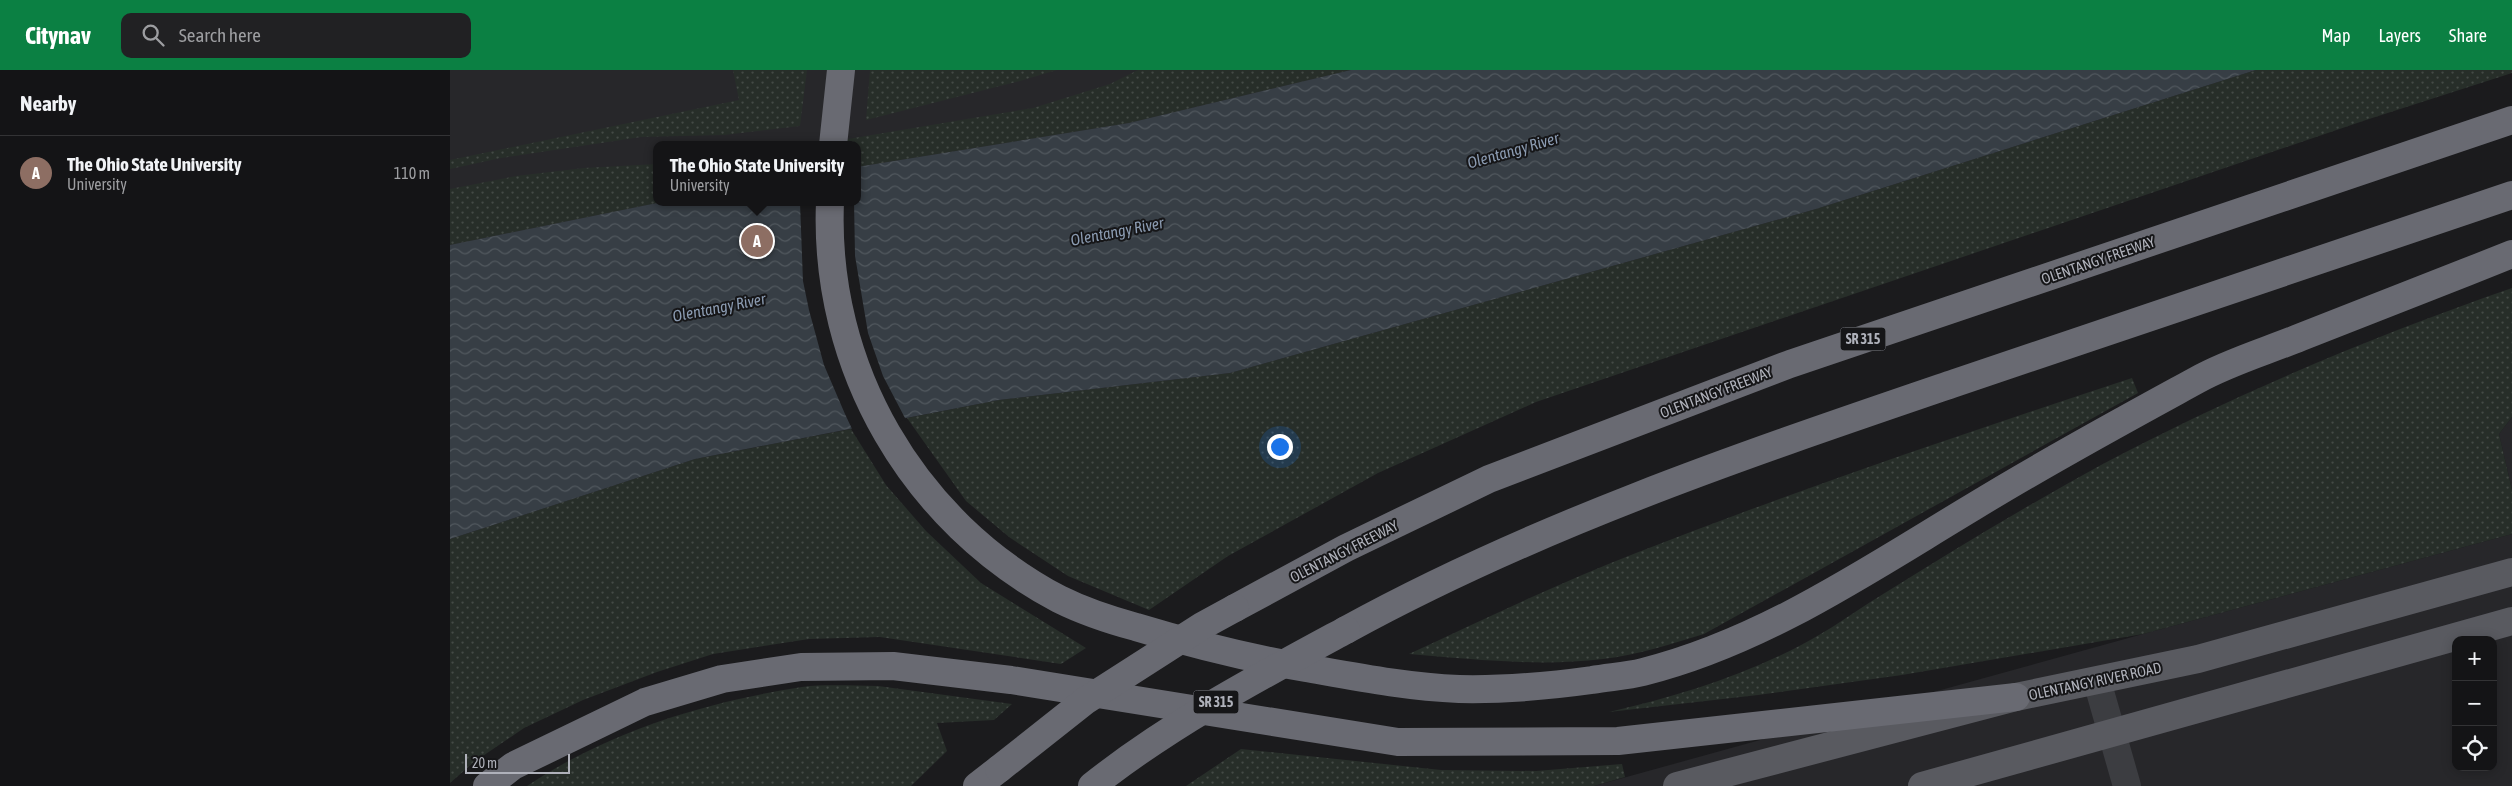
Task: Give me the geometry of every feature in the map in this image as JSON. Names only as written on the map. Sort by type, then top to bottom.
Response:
[{"type":"highway","points":[[833,141],[841,70]]},
{"type":"highway","name":"OLENTANGY FREEWAY","points":[[977,786],[1085,701],[1202,626],[1346,548],[1489,479],[1790,364],[2512,120]]},
{"type":"highway","name":"SR 315","points":[[1092,786],[1126,759],[1238,688],[1346,630],[1517,545],[1664,484],[1814,431],[2512,195]]},
{"type":"highway","points":[[830,206],[831,263],[838,312],[848,350],[866,394],[888,436],[916,478],[945,512],[1016,572],[1060,600],[1105,618],[1244,657],[1382,682],[1460,689],[1552,686],[1642,673],[1740,640],[1850,581],[2011,483],[2205,376],[2512,254]]},
{"type":"highway","points":[[487,786],[513,766],[645,702],[722,679],[801,667],[893,666],[1011,680],[1398,742],[1618,741],[2016,697]]},
{"type":"main road","name":"OLENTANGY RIVER ROAD","points":[[1677,786],[2016,697],[2198,659],[2512,572]]},
{"type":"main road","points":[[1922,786],[2512,621]]},
{"type":"lane","points":[[2097,681],[2127,786]]},
{"type":"shaded area","points":[[450,70],[1784,70],[1466,165],[450,390]]},
{"type":"shaded area","points":[[733,70],[807,70],[800,126],[724,135],[641,137],[501,158],[450,169],[450,160],[739,100]]},
{"type":"shaded area","points":[[870,70],[1057,70],[866,120]]},
{"type":"shaded area","points":[[1138,70],[1351,70],[1129,123],[861,166],[861,141],[836,141],[1033,108],[1110,84]]},
{"type":"shaded area","points":[[2256,70],[2512,70],[2512,73],[2366,120],[1536,402],[1378,473],[1228,556],[1149,610],[1068,576],[1009,537],[966,501],[907,418],[999,400],[1230,373],[1816,209]]},
{"type":"shaded area","points":[[653,164],[653,204],[450,245],[450,189],[516,176],[584,168]]},
{"type":"shaded area","points":[[2512,288],[2512,417],[2499,434],[2512,490],[2512,534],[2143,634],[1902,675],[1758,695],[1609,712],[1659,700],[1733,676],[1757,666],[1823,633],[1907,579],[2017,513],[2151,439],[2252,391],[2355,347]]},
{"type":"shaded area","points":[[2132,378],[2138,393],[1704,634],[1629,655],[1579,661],[1530,662],[1409,654],[1579,577],[1697,529],[1883,462]]},
{"type":"shaded area","points":[[2512,417],[2512,490],[2499,434]]},
{"type":"shaded area","points":[[851,429],[886,485],[926,531],[981,583],[1086,648],[1061,664],[880,637],[809,639],[713,654],[657,672],[583,700],[524,728],[474,762],[450,783],[450,539],[695,459]]},
{"type":"shaded area","points":[[2512,534],[2512,786],[1594,786],[2143,634]]},
{"type":"shaded area","points":[[830,685],[878,686],[1012,704],[994,720],[937,723],[947,751],[911,786],[527,786],[591,749],[624,734],[694,710],[766,693],[802,687]]},
{"type":"shaded area","points":[[1241,749],[1441,770],[1536,771],[1622,764],[1625,777],[1594,786],[1186,786]]},
{"type":"water","name":"Olentangy River","points":[[1351,70],[2256,70],[1816,209],[1230,373],[999,400],[695,459],[450,539],[450,245],[653,204],[653,206],[861,206],[861,166],[1129,123]]},
{"type":"pier","points":[[800,206],[854,206],[855,256],[868,333],[883,376],[906,420],[853,431],[824,365],[803,281]]},
{"type":"place","name":"The Ohio State University","points":[[757,241]]}]
